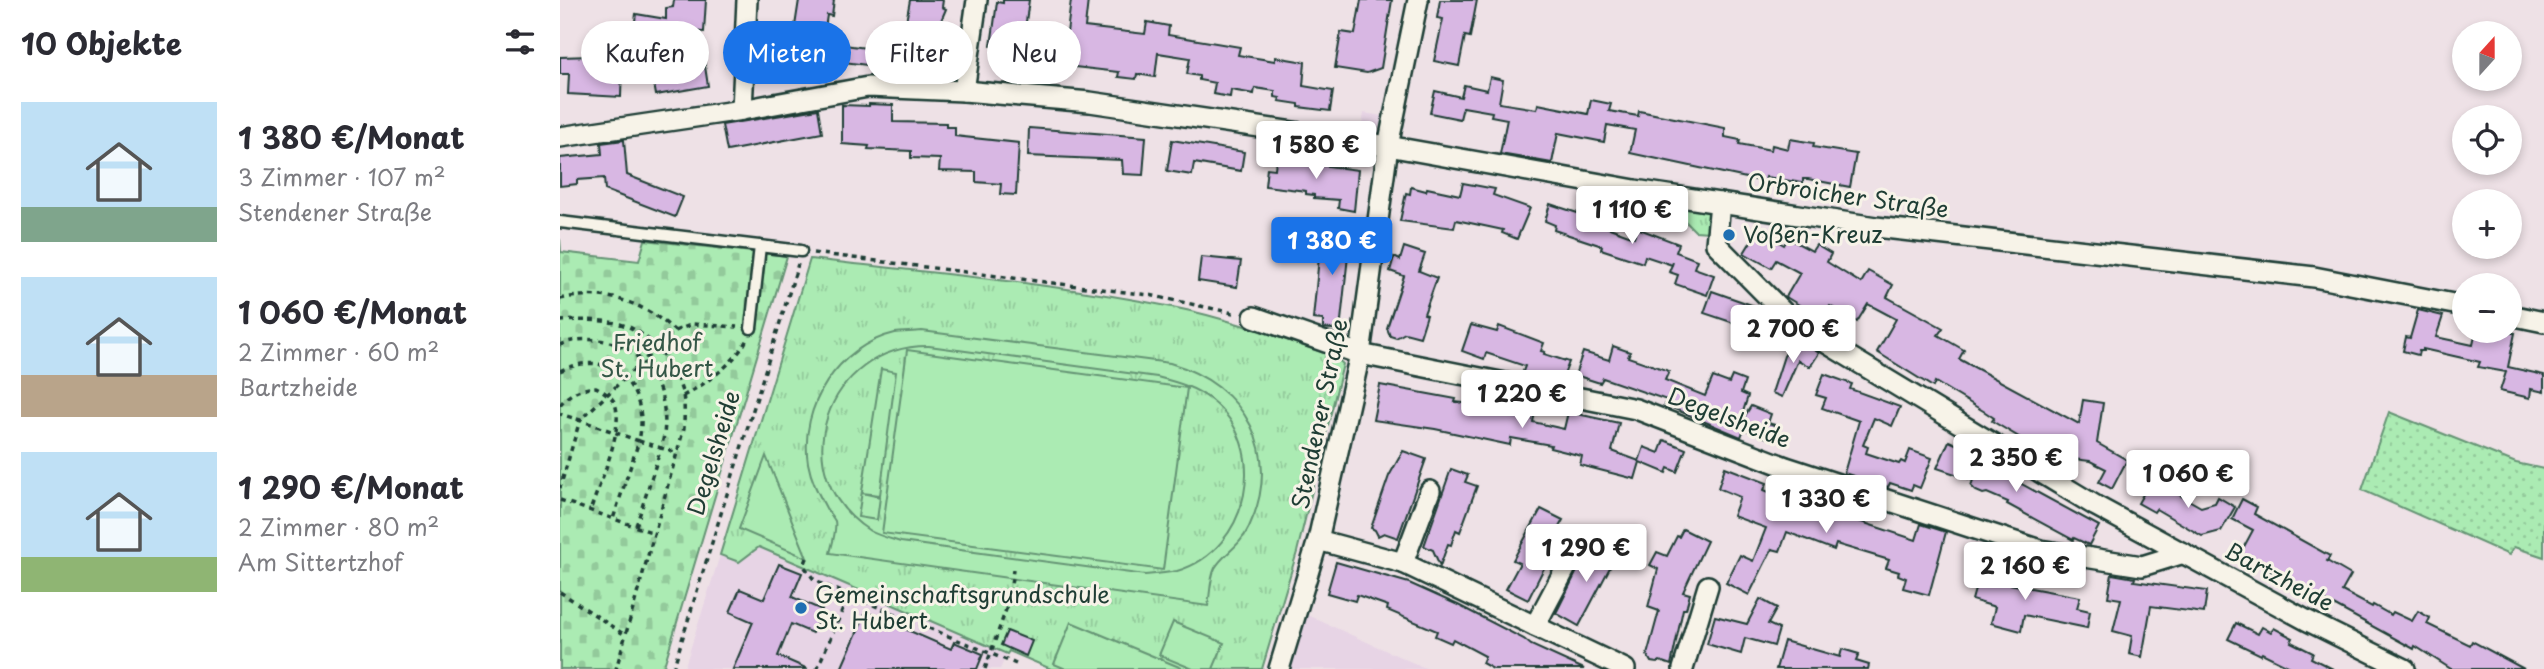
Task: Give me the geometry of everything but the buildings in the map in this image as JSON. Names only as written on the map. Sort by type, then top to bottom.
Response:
[{"type":"street","points":[[742,110],[747,0]]},
{"type":"street","points":[[964,91],[977,0]]},
{"type":"street","name":"Stendener Straße","points":[[1279,669],[1318,540],[1360,354],[1388,146],[1418,0]]},
{"type":"street","name":"Orbroicher Straße","points":[[560,137],[742,110],[868,87],[964,91],[1090,102],[1388,146],[1876,227],[2314,276],[2452,304]]},
{"type":"street","name":"Bartzheide","points":[[1720,203],[1716,244],[1795,324],[2096,506],[2306,620],[2405,669]]},
{"type":"street","name":"Degelsheide","points":[[1254,317],[1360,354],[1636,409],[1786,467],[2040,550],[2142,566],[2184,553]]},
{"type":"street","points":[[2522,317],[2544,322]]},
{"type":"street","points":[[1403,563],[1430,491]]},
{"type":"street","points":[[1318,540],[1403,563],[1625,669]]},
{"type":"street","points":[[1535,626],[1572,556]]},
{"type":"street","points":[[1683,669],[1708,586]]},
{"type":"lane","points":[[560,222],[801,251]]},
{"type":"lane","points":[[751,328],[760,246]]},
{"type":"path","points":[[801,251],[1149,295],[1254,317]]},
{"type":"path","name":"Degelsheide","points":[[673,669],[801,251]]},
{"type":"path","points":[[560,299],[602,295],[625,300],[647,310],[675,331]]},
{"type":"path","points":[[560,321],[587,320],[622,324],[643,335],[658,348],[673,369],[683,396],[684,428],[678,453],[616,669]]},
{"type":"path","points":[[560,488],[580,420],[675,331],[694,324],[751,328],[742,350],[701,386],[683,396]]},
{"type":"path","points":[[560,345],[582,339],[621,346],[637,355],[655,378],[665,406],[667,421],[636,526]]},
{"type":"path","points":[[560,372],[590,362],[615,369],[634,390],[641,408],[643,424],[639,441],[612,519]]},
{"type":"path","points":[[560,405],[566,397],[580,389],[596,387],[613,400],[618,414],[617,432],[590,511]]},
{"type":"path","points":[[560,414],[678,453]]},
{"type":"path","points":[[560,500],[654,533]]},
{"type":"path","points":[[807,558],[804,566],[815,581],[1016,664]]},
{"type":"path","points":[[985,669],[1009,601],[1013,570]]},
{"type":"path","points":[[560,592],[625,635]]},
{"type":"path","points":[[817,669],[849,595]]},
{"type":"shaded area","points":[[1364,113],[1382,116],[1379,128],[1373,132],[1361,130]]},
{"type":"shaded area","name":"Gemeinschaftsgrundschule St. Hubert","points":[[759,547],[1007,654],[1000,669],[684,669],[720,555],[739,562]]},
{"type":"shaded area","points":[[1307,615],[1427,669],[1290,669]]},
{"type":"green space","points":[[1664,200],[1701,206],[1710,213],[1709,232],[1695,231]]},
{"type":"green space","name":"Friedhof St. Hubert","points":[[560,239],[561,252],[639,261],[645,240],[787,256],[663,669],[560,669]]},
{"type":"green space","points":[[810,259],[1040,285],[1132,299],[1217,318],[1276,336],[1335,357],[1343,364],[1297,552],[1262,669],[1051,669],[1009,651],[1007,654],[759,547],[739,562],[720,555]]},
{"type":"green space","points":[[922,331],[1170,363],[1196,373],[1219,388],[1237,405],[1251,426],[1259,448],[1262,473],[1259,500],[1241,540],[1215,568],[1208,606],[830,553],[835,521],[818,492],[808,463],[810,421],[817,401],[840,365],[856,351],[895,333]],"holes":[[[929,346],[1157,377],[1192,388],[1211,400],[1230,420],[1241,443],[1246,469],[1244,495],[1236,520],[1222,542],[1202,560],[1177,571],[1145,575],[901,542],[870,531],[843,507],[827,478],[822,447],[828,417],[842,389],[864,366],[893,351]]]},
{"type":"green space","points":[[907,350],[1187,388],[1163,570],[882,533]]},
{"type":"green space","points":[[881,369],[896,372],[880,495],[862,493],[880,497],[877,520],[858,517]]},
{"type":"green space","points":[[2389,412],[2516,463],[2544,469],[2544,557],[2514,547],[2509,555],[2362,490]]},
{"type":"green space","points":[[766,456],[807,558],[739,529]]},
{"type":"green space","points":[[1071,622],[1184,669],[1066,669],[1054,664]]},
{"type":"green space","points":[[1173,622],[1224,643],[1213,669],[1193,669],[1159,655]]},
{"type":"place","name":"Voßen-Kreuz","points":[[1729,235]]},
{"type":"place","name":"Gemeinschaftsgrundschule St. Hubert","points":[[801,608]]}]
